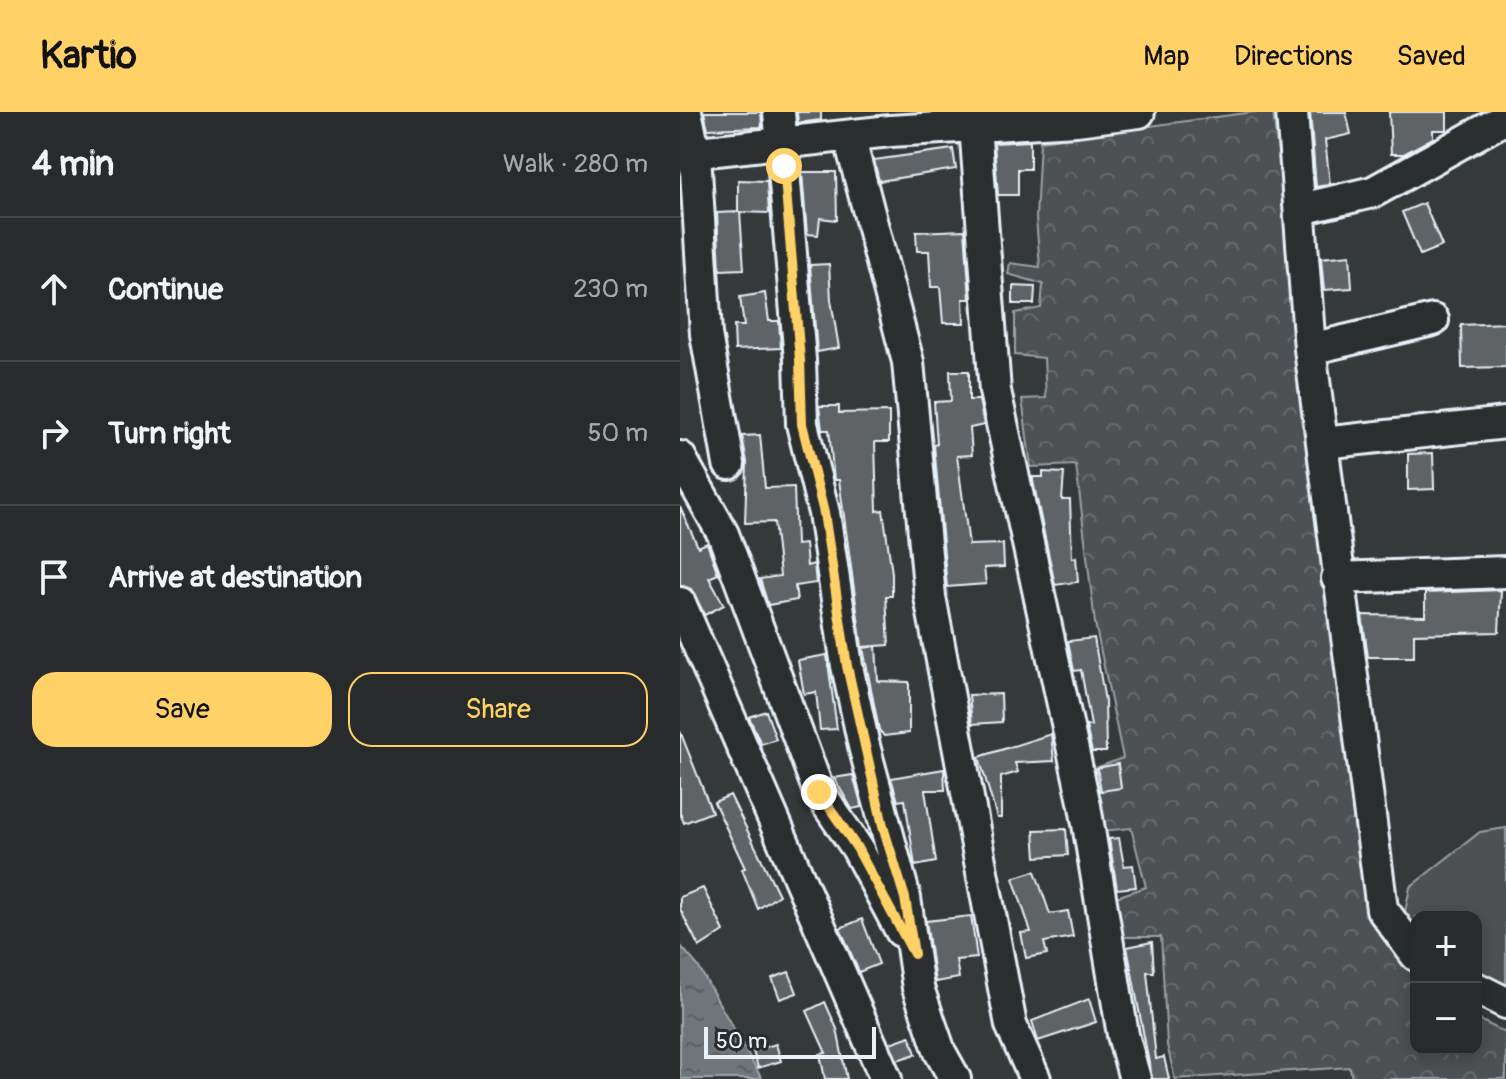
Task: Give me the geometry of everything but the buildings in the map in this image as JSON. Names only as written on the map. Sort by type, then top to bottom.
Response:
[{"type":"street","points":[[686,112],[687,154],[706,334],[729,464]]},
{"type":"street","points":[[779,112],[779,144],[798,329],[802,424],[824,513],[847,666],[884,830],[905,898],[918,988],[940,1052],[955,1079]]},
{"type":"street","points":[[687,154],[849,136],[888,121],[1139,112]]},
{"type":"street","points":[[1292,112],[1310,349],[1337,578],[1382,909],[1410,947]]},
{"type":"street","points":[[974,118],[995,391],[1085,806],[1123,1035],[1135,1079]]},
{"type":"street","points":[[1301,209],[1373,192],[1506,118]]},
{"type":"street","points":[[849,136],[908,362],[930,597],[1011,1025],[1035,1079]]},
{"type":"street","points":[[1310,349],[1433,320]]},
{"type":"street","points":[[1323,443],[1506,423]]},
{"type":"street","points":[[680,457],[723,534],[819,792],[857,848],[914,954]]},
{"type":"street","points":[[1337,578],[1506,572]]},
{"type":"street","points":[[680,603],[886,1079]]},
{"type":"street","points":[[1482,991],[1506,1003]]},
{"type":"green space","points":[[1253,112],[1273,112],[1371,912],[1410,967],[1410,1055],[1482,1055],[1482,1021],[1506,1033],[1506,1079],[1352,1079],[1350,1067],[1175,1079],[1167,1045],[1161,937],[1121,937],[1113,898],[1146,887],[1131,828],[1102,831],[1084,772],[1123,758],[1095,623],[1076,465],[1031,467],[1022,399],[1046,398],[1044,358],[1015,355],[1015,313],[1041,308],[1043,284],[1008,274],[1010,263],[1040,267],[1036,218],[1040,141]]},
{"type":"green space","points":[[1506,828],[1506,1006],[1482,996],[1482,911],[1410,911],[1410,932],[1404,917],[1410,887],[1480,832]]},
{"type":"water","points":[[680,945],[698,966],[762,1079],[680,1079]]},
{"type":"route","points":[[784,166],[800,360],[802,424],[824,513],[847,666],[884,830],[905,898],[914,954],[857,848],[819,792]]}]
